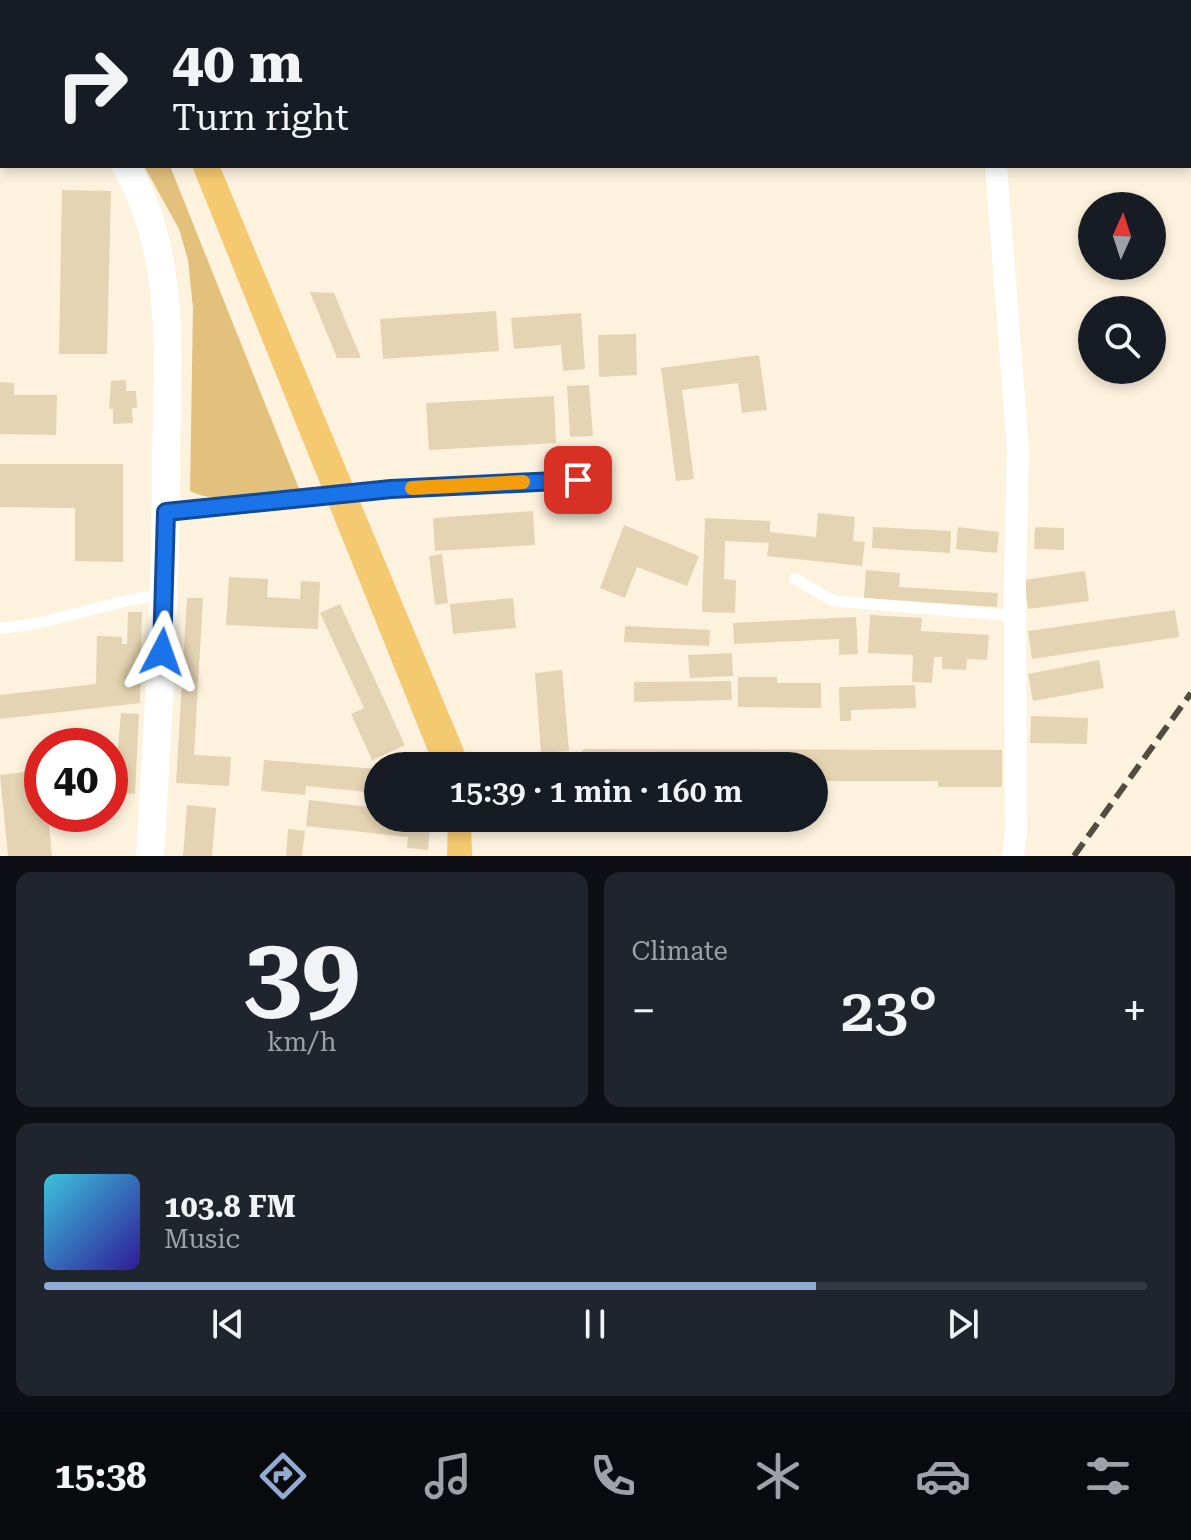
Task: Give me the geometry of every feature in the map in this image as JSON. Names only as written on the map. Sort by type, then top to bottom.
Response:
[{"type":"street","points":[[127,168],[139,188],[160,247],[167,335],[166,594],[150,856]]},
{"type":"street","points":[[996,168],[1018,449],[1016,831],[1013,856]]},
{"type":"lane","points":[[166,512],[360,492],[578,480]]},
{"type":"lane","points":[[795,579],[834,601],[1015,616]]},
{"type":"lane","points":[[0,628],[46,622],[127,598],[166,594]]},
{"type":"shaded area","points":[[145,168],[171,168],[300,491],[215,498],[190,491],[193,308],[188,260],[179,229]]},
{"type":"shaded area","points":[[193,168],[221,169],[465,752],[428,752]]},
{"type":"shaded area","points":[[448,832],[471,832],[472,856],[447,856]]},
{"type":"building","points":[[62,190],[111,191],[107,354],[59,354]]},
{"type":"building","points":[[310,292],[334,293],[361,358],[337,358]]},
{"type":"building","points":[[496,311],[499,351],[383,359],[380,319]]},
{"type":"building","points":[[581,313],[585,369],[563,371],[561,345],[514,349],[511,318]]},
{"type":"building","points":[[636,334],[637,375],[599,377],[598,335]]},
{"type":"building","points":[[759,355],[767,410],[742,413],[738,383],[682,390],[694,479],[676,481],[661,368]]},
{"type":"building","points":[[126,380],[126,391],[136,391],[137,408],[132,408],[133,423],[113,424],[113,409],[109,409],[111,381]]},
{"type":"building","points":[[0,382],[14,383],[14,395],[57,395],[56,435],[0,434]]},
{"type":"building","points":[[589,385],[593,436],[570,437],[567,386]]},
{"type":"building","points":[[554,396],[556,443],[429,450],[426,403]]},
{"type":"building","points":[[0,464],[123,464],[123,562],[75,561],[75,508],[0,507]]},
{"type":"building","points":[[533,511],[535,545],[435,551],[433,518]]},
{"type":"building","points":[[818,513],[855,517],[853,541],[865,542],[862,566],[767,556],[769,543],[725,541],[724,579],[736,580],[735,613],[702,612],[705,518],[770,521],[770,532],[816,537]]},
{"type":"building","points":[[624,525],[699,556],[687,586],[637,567],[625,598],[600,588]]},
{"type":"building","points":[[873,527],[951,531],[950,553],[872,548]]},
{"type":"building","points":[[958,527],[999,532],[997,553],[956,549]]},
{"type":"building","points":[[1035,527],[1064,528],[1064,550],[1034,549]]},
{"type":"building","points":[[442,554],[448,603],[435,605],[429,556]]},
{"type":"building","points":[[866,570],[900,573],[899,587],[998,593],[997,607],[864,598]]},
{"type":"building","points":[[1085,571],[1089,601],[1028,609],[1024,580]]},
{"type":"building","points":[[229,577],[268,579],[267,597],[300,599],[301,581],[320,582],[318,629],[226,625]]},
{"type":"building","points":[[187,598],[203,598],[194,755],[231,757],[229,786],[176,783]]},
{"type":"building","points":[[513,598],[516,628],[453,634],[450,604]]},
{"type":"building","points":[[340,604],[405,745],[390,752],[368,752],[351,714],[364,708],[320,613]]},
{"type":"building","points":[[1175,610],[1179,637],[1032,659],[1028,631]]},
{"type":"building","points":[[128,612],[142,612],[140,703],[0,719],[0,695],[96,684],[97,636],[122,637],[122,644],[127,644]]},
{"type":"building","points":[[870,615],[922,618],[921,631],[989,635],[987,660],[967,659],[966,670],[942,669],[942,657],[934,657],[932,683],[912,682],[913,655],[868,653]]},
{"type":"building","points":[[856,617],[858,654],[839,655],[839,639],[734,644],[733,623]]},
{"type":"building","points":[[625,626],[710,630],[709,646],[624,642]]},
{"type":"building","points":[[732,653],[733,676],[690,678],[688,655]]},
{"type":"building","points":[[1099,660],[1104,688],[1033,701],[1028,674]]},
{"type":"building","points":[[562,670],[569,751],[541,752],[535,673]]},
{"type":"building","points":[[738,677],[777,677],[777,683],[821,683],[821,708],[738,707]]},
{"type":"building","points":[[731,681],[732,700],[634,702],[634,682]]},
{"type":"building","points":[[915,685],[916,708],[851,710],[851,721],[840,721],[839,687]]},
{"type":"building","points":[[121,713],[139,714],[135,794],[128,794],[128,728],[120,728]]},
{"type":"building","points":[[1031,716],[1088,718],[1087,744],[1030,743]]},
{"type":"building","points":[[584,749],[1002,750],[1002,787],[938,787],[938,781],[828,781],[828,752],[581,752]]},
{"type":"building","points":[[264,760],[364,768],[364,792],[306,786],[305,795],[261,791]]},
{"type":"building","points":[[24,772],[24,832],[50,832],[52,856],[8,856],[0,775]]},
{"type":"building","points":[[309,800],[364,806],[364,832],[430,832],[428,850],[407,848],[408,837],[306,826]]},
{"type":"building","points":[[187,805],[216,808],[212,856],[183,856]]},
{"type":"building","points":[[288,829],[305,831],[302,856],[286,856]]},
{"type":"railway","points":[[1074,856],[1191,693]]},
{"type":"slow traffic","points":[[412,488],[523,482]]},
{"type":"route","points":[[162,652],[166,512],[391,489],[578,480]]}]
